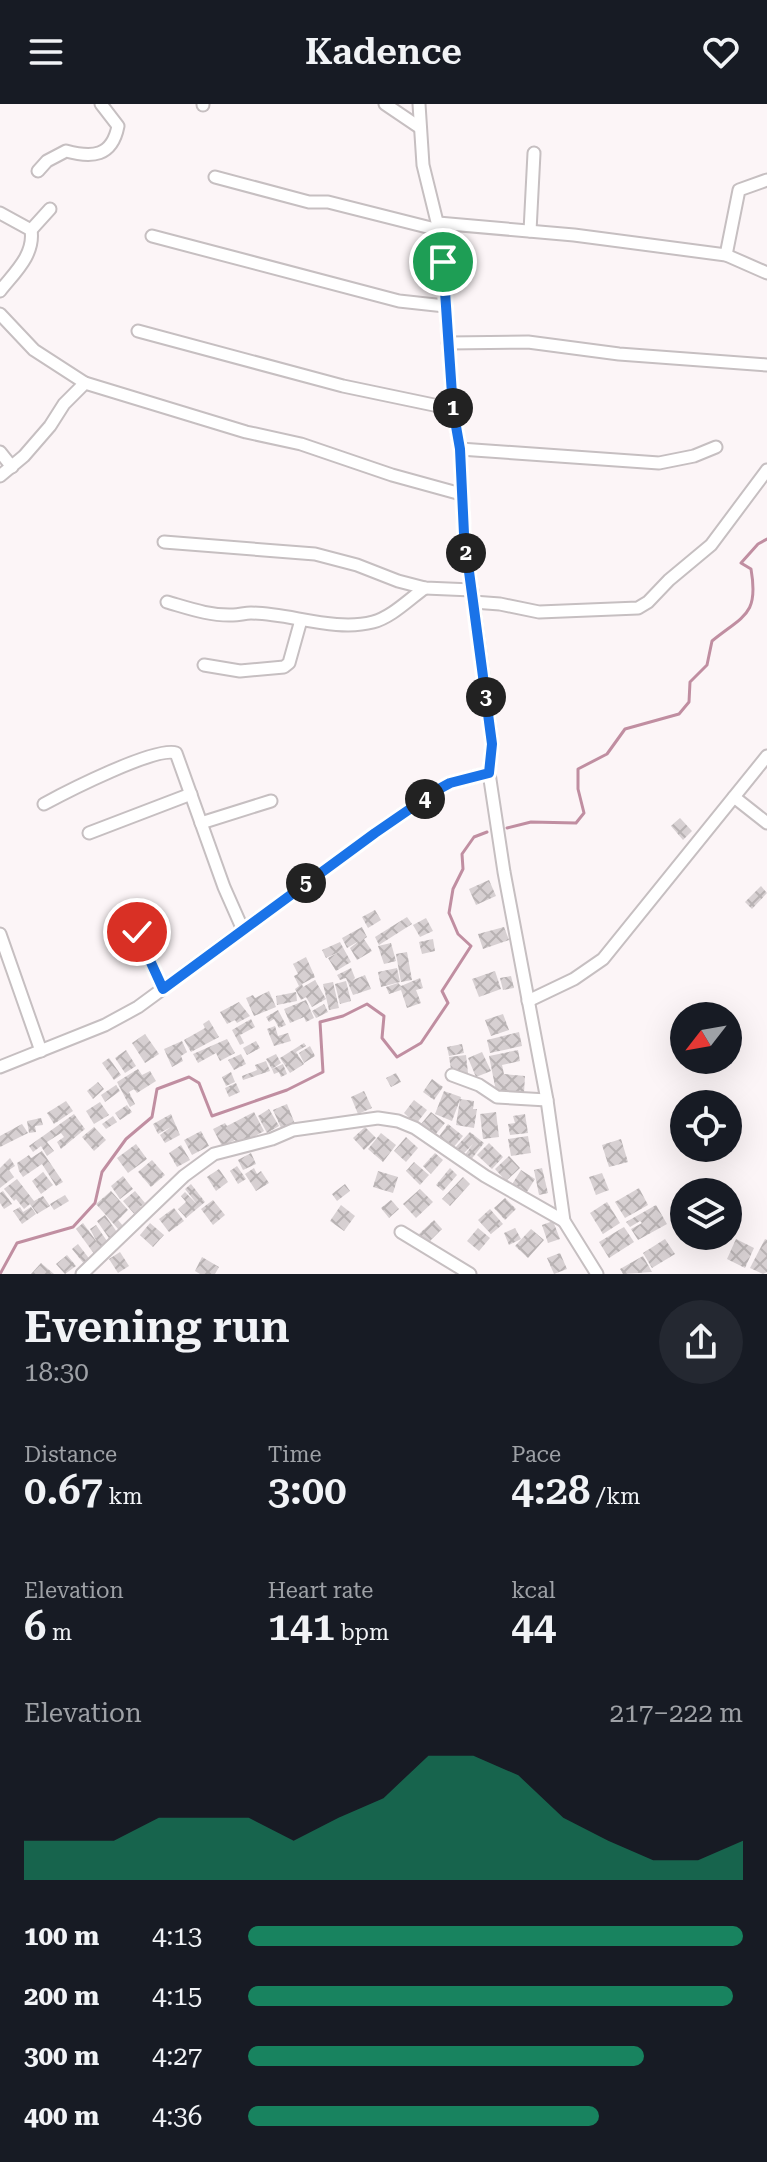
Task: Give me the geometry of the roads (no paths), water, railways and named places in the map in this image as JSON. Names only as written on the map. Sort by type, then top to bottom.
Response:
[{"type":"street","points":[[38,171],[47,161],[66,151],[88,157],[101,154],[116,136],[118,126],[101,104]]},
{"type":"street","points":[[385,104],[419,127]]},
{"type":"street","points":[[419,104],[423,165],[438,226],[453,409],[460,449],[461,494],[492,744],[489,773],[547,1100],[564,1221],[594,1273]]},
{"type":"street","points":[[530,231],[534,153]]},
{"type":"street","points":[[215,177],[309,202],[328,202],[438,226],[530,231],[726,255],[767,273]]},
{"type":"street","points":[[726,255],[739,190],[767,180]]},
{"type":"street","points":[[0,291],[30,252],[31,230],[50,209]]},
{"type":"street","points":[[0,213],[31,230]]},
{"type":"street","points":[[152,236],[399,301],[445,306]]},
{"type":"street","points":[[0,314],[34,350],[85,383],[246,432],[301,444],[379,471],[461,494]]},
{"type":"street","points":[[138,331],[343,386],[453,409]]},
{"type":"street","points":[[448,343],[528,342],[619,354],[767,365]]},
{"type":"street","points":[[0,476],[50,426],[64,404],[85,383]]},
{"type":"street","points":[[460,449],[659,463],[694,456],[716,447]]},
{"type":"street","points":[[0,452],[12,467]]},
{"type":"street","points":[[164,542],[315,554],[425,588],[539,612],[638,608],[711,545],[767,470]]},
{"type":"street","points":[[167,602],[203,613],[251,613],[360,624],[375,622],[425,588]]},
{"type":"street","points":[[204,665],[240,671],[284,667],[289,663],[301,620]]},
{"type":"street","points":[[44,804],[122,767],[172,751],[178,756],[243,930]]},
{"type":"street","points":[[528,1001],[574,979],[603,959],[767,756]]},
{"type":"street","points":[[0,1067],[123,1016],[439,789],[489,773]]},
{"type":"street","points":[[89,833],[191,794]]},
{"type":"street","points":[[734,797],[767,823]]},
{"type":"street","points":[[201,823],[271,801]]},
{"type":"street","points":[[137,932],[163,989]]},
{"type":"street","points":[[0,934],[41,1051]]},
{"type":"street","points":[[452,1075],[479,1085],[497,1097],[547,1100]]},
{"type":"street","points":[[82,1274],[184,1176],[214,1154],[272,1139],[293,1130],[378,1118],[415,1128],[485,1176],[564,1221]]},
{"type":"street","points":[[401,1232],[470,1274]]},
{"type":"waterway","points":[[507,828],[531,822],[576,823],[584,813],[578,789],[578,769],[607,754],[625,729],[679,714],[689,702],[690,682],[707,665],[712,641],[741,619],[751,605],[751,569],[741,563],[758,544],[767,539]]},
{"type":"waterway","points":[[0,1274],[17,1243],[73,1227],[95,1203],[102,1172],[126,1139],[152,1117],[157,1089],[189,1077],[199,1083],[212,1116],[287,1090],[323,1072],[320,1022],[343,1016],[367,1004],[384,1016],[382,1038],[397,1057],[421,1043],[448,1003],[442,991],[471,946],[458,934],[449,913],[453,889],[463,869],[462,854],[474,837],[487,832]]}]
